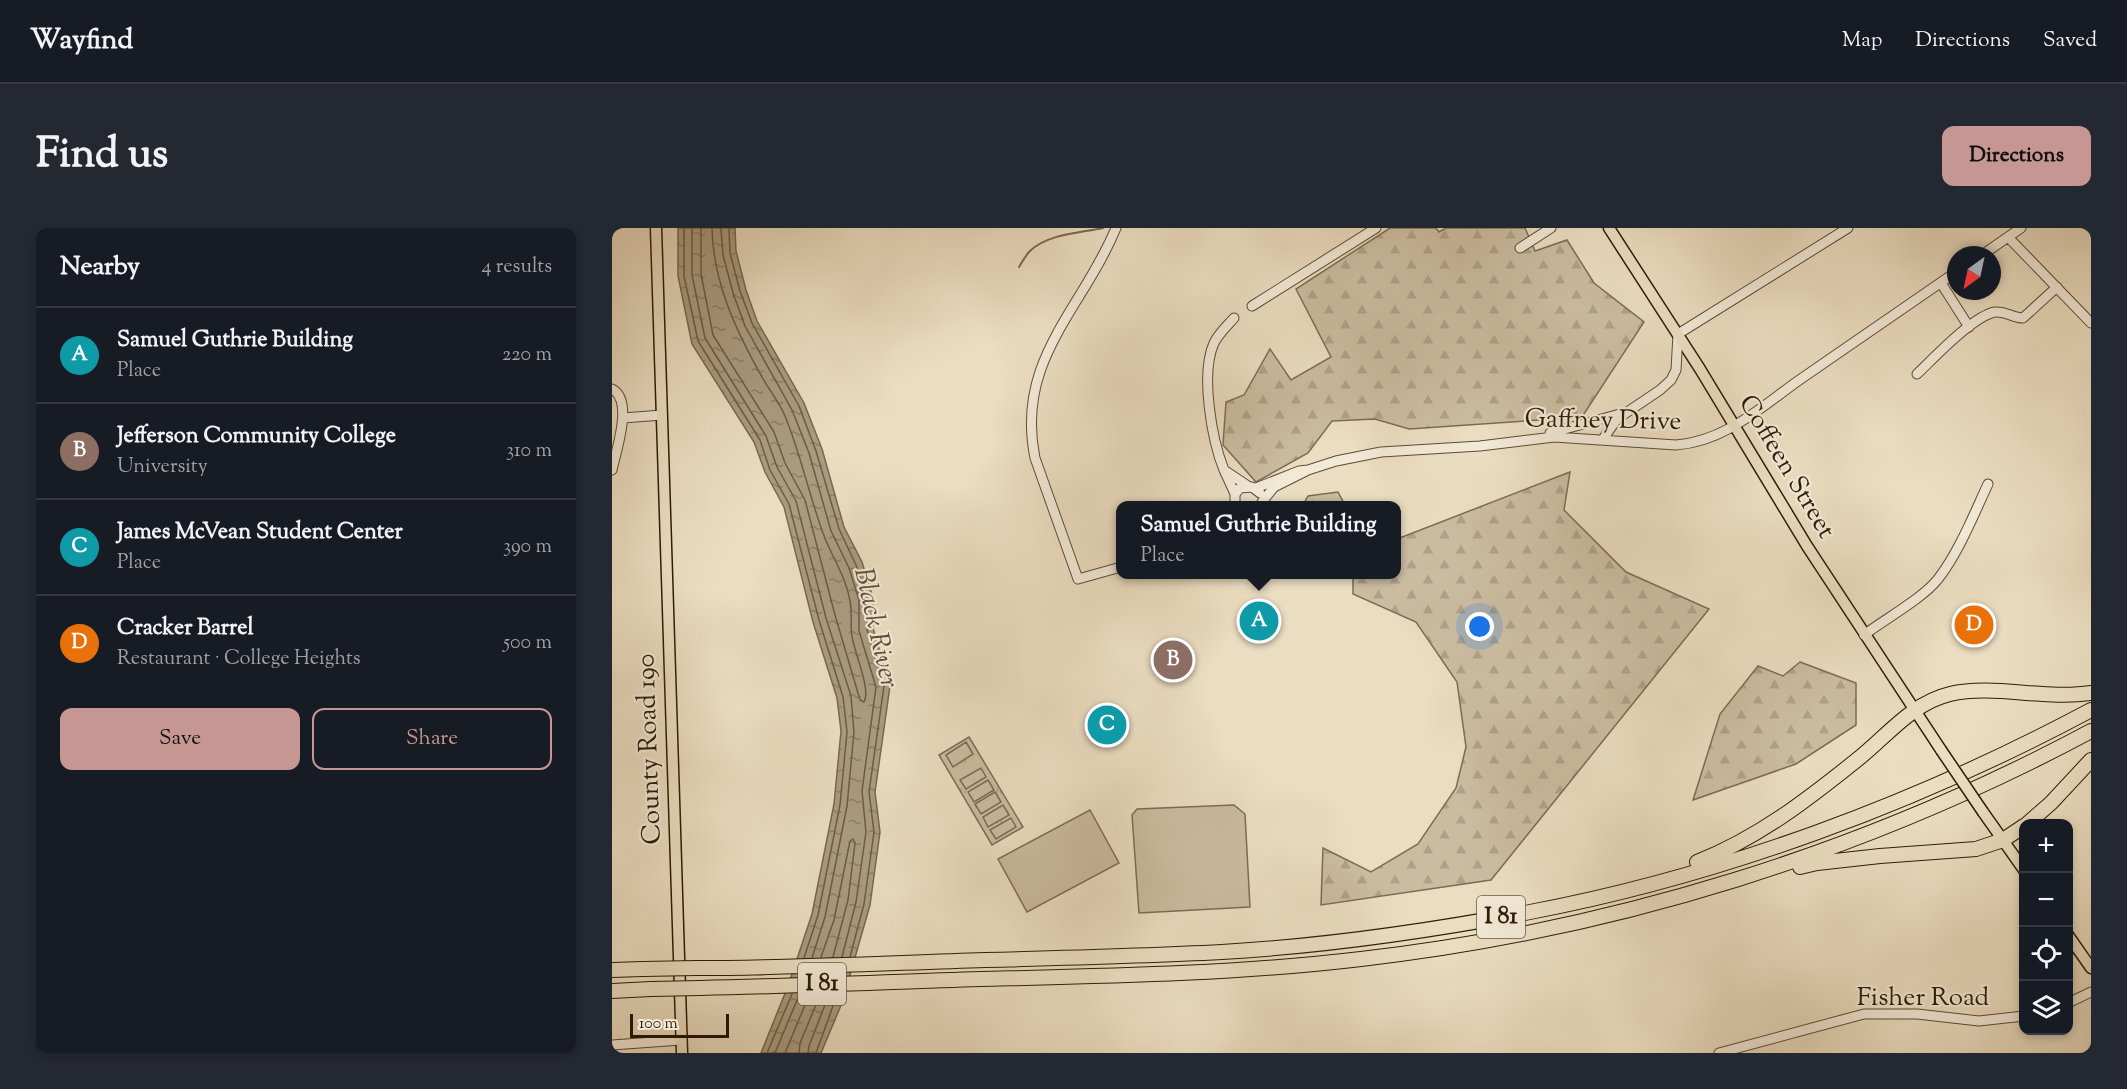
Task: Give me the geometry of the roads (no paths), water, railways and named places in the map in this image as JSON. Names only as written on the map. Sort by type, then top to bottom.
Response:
[{"type":"highway","points":[[1637,887],[1712,856],[1764,829],[1809,798],[1872,748],[1913,710],[1926,703],[1949,694],[1967,692],[2047,695],[2091,693]]},
{"type":"highway","name":"I 81","points":[[612,970],[777,967],[1224,952],[1340,942],[1532,912],[1637,887],[1766,850],[1880,808],[2010,750],[2091,710]]},
{"type":"highway","name":"I 81","points":[[612,991],[1176,974],[1266,969],[1363,959],[1454,946],[1524,933],[1690,893],[1811,855],[1889,825],[2001,777],[2091,731]]},
{"type":"highway","points":[[2032,819],[2051,803],[2091,760]]},
{"type":"highway","points":[[1690,893],[1721,889],[1817,863],[1977,849],[2003,840],[2019,829]]},
{"type":"main road","name":"County Road 190","points":[[656,228],[682,1053]]},
{"type":"main road","name":"Coffeen Street","points":[[1609,228],[1678,334],[1864,635],[2019,863]]},
{"type":"main road","points":[[2073,942],[2091,968]]},
{"type":"street","points":[[1116,228],[1041,366],[1034,387],[1030,411],[1031,438],[1035,458],[1078,579],[1116,568]]},
{"type":"street","points":[[1252,306],[1376,228]]},
{"type":"street","points":[[1520,248],[1551,228]]},
{"type":"street","points":[[1603,439],[1617,419],[1671,380],[1676,370],[1678,334],[1848,228]]},
{"type":"street","points":[[1995,246],[2021,228]]},
{"type":"street","points":[[2008,237],[2091,323]]},
{"type":"street","name":"Gaffney Drive","points":[[1263,501],[1274,487],[1308,470],[1336,461],[1381,452],[1480,446],[1554,437],[1676,446],[1693,444],[1735,427],[1947,279]]},
{"type":"street","points":[[1941,283],[1969,327]]},
{"type":"street","points":[[1917,374],[1969,327],[1987,315],[2006,312],[2023,318],[2056,287]]},
{"type":"street","points":[[1234,318],[1220,333],[1214,344],[1208,368],[1216,450],[1234,499]]},
{"type":"street","points":[[612,389],[621,398],[623,418],[613,456],[612,470]]},
{"type":"street","points":[[1528,439],[1631,410]]},
{"type":"street","points":[[623,418],[662,415]]},
{"type":"street","points":[[1224,470],[1261,494],[1261,501]]},
{"type":"street","name":"Gaffney Drive","points":[[1234,499],[1240,488],[1252,487],[1308,470]]},
{"type":"street","points":[[1864,635],[1928,589],[1938,579],[1972,519],[1988,484]]},
{"type":"street","points":[[2073,1001],[2091,992]]},
{"type":"street","name":"Fisher Road","points":[[1719,1053],[1864,1014],[1917,1014],[1979,1021],[2019,1017]]},
{"type":"street","points":[[612,1044],[681,1040]]},
{"type":"water","points":[[678,228],[735,228],[736,251],[757,321],[804,403],[822,449],[844,527],[862,562],[873,598],[873,628],[890,686],[875,792],[880,832],[870,905],[842,1003],[821,1053],[761,1053],[788,986],[812,914],[834,804],[841,731],[837,698],[813,622],[784,507],[765,472],[754,442],[692,344],[678,276]]},
{"type":"waterway","points":[[1019,267],[1030,251],[1045,241],[1103,228]]},
{"type":"place","name":"Samuel Guthrie Building","points":[[1259,621]]},
{"type":"place","name":"Cracker Barrel","points":[[1974,625]]},
{"type":"place","name":"Jefferson Community College","points":[[1173,660]]},
{"type":"place","name":"James McVean Student Center","points":[[1107,725]]},
{"type":"water label","name":"Black River","points":[[875,628]]}]
